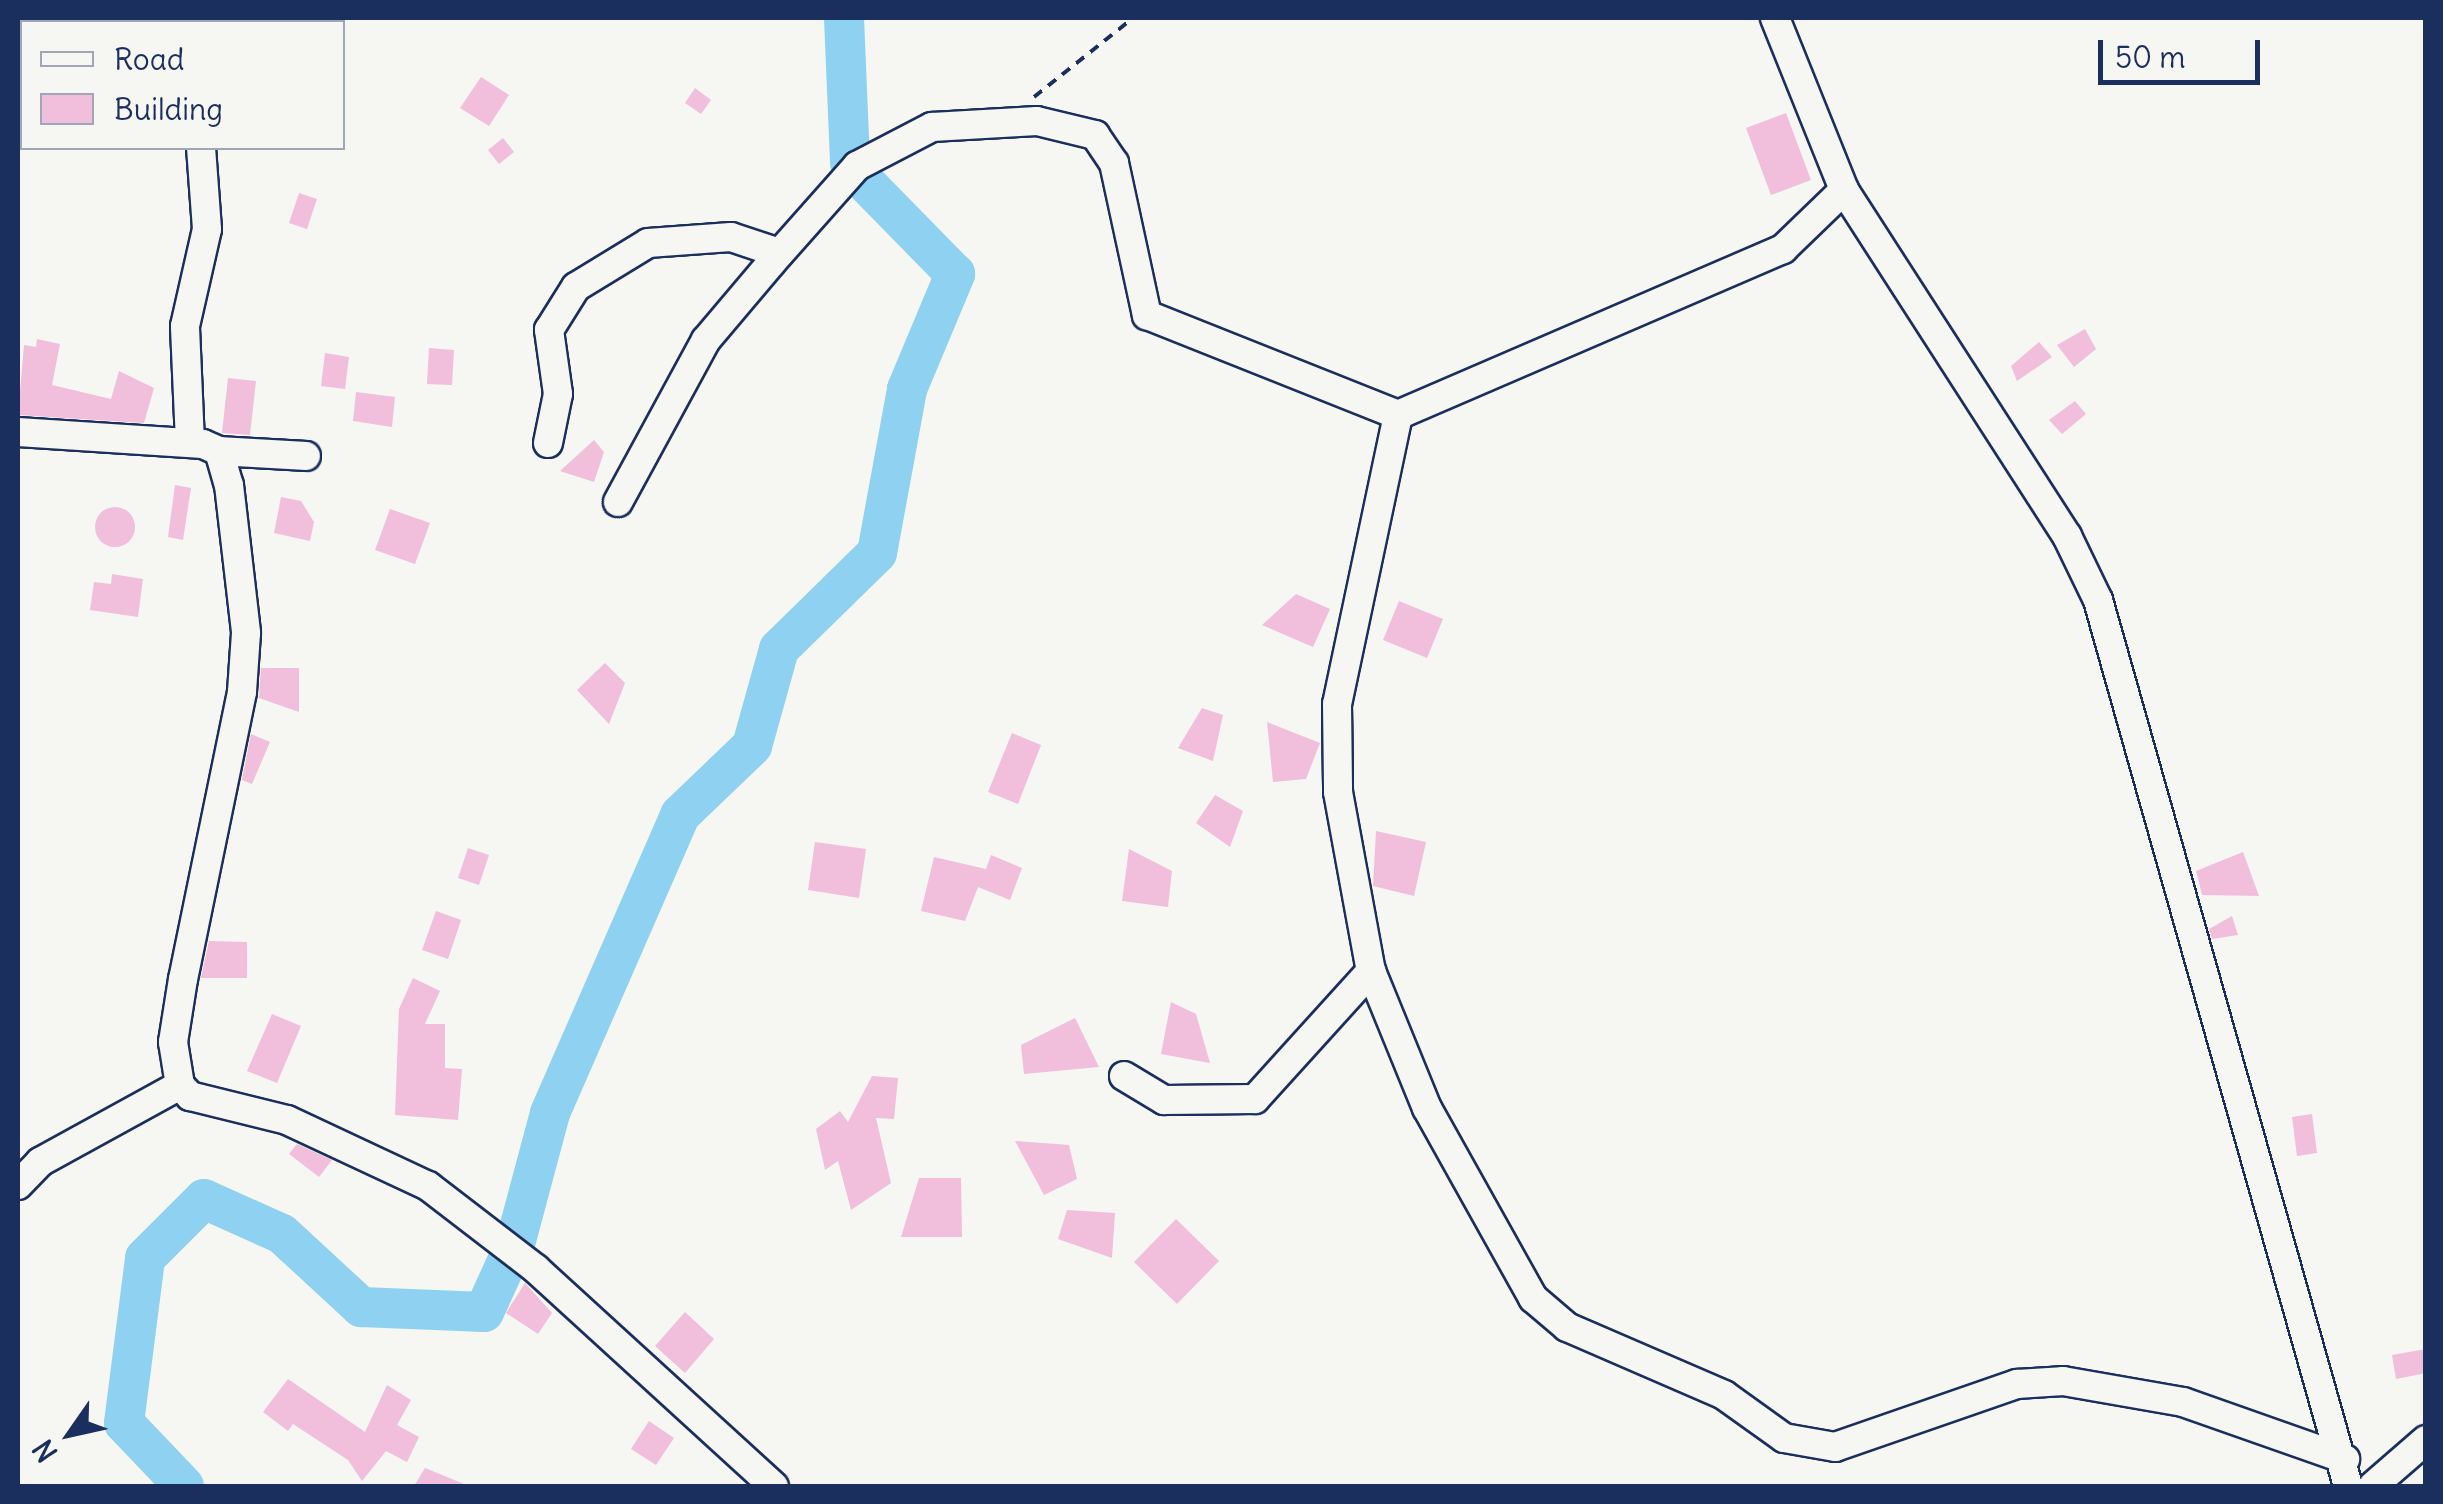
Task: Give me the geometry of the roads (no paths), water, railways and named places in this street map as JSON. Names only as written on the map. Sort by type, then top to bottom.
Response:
[{"type":"street","points":[[1775,18],[1844,190],[2098,600],[2346,1473]]},
{"type":"street","points":[[618,502],[706,340],[779,253],[857,166],[932,128],[998,123],[1075,126],[1107,146],[1148,315],[1398,415],[1783,249],[1844,190]]},
{"type":"street","points":[[190,442],[186,326],[207,229],[202,150]]},
{"type":"street","points":[[548,443],[558,394],[548,330],[576,287],[648,243],[731,237],[779,253]]},
{"type":"street","points":[[1398,415],[1337,704],[1338,792],[1371,971],[1427,1108],[1533,1298],[1567,1327],[1724,1395],[1784,1438],[1834,1447],[2017,1384],[2063,1381],[2183,1402],[2346,1473]]},
{"type":"street","points":[[18,432],[190,442],[219,450],[306,456]]},
{"type":"street","points":[[219,450],[246,633],[176,1026],[180,1085],[190,1096],[287,1120],[428,1186],[536,1268],[774,1486]]},
{"type":"street","points":[[1124,1076],[1164,1100],[1254,1099],[1371,971]]},
{"type":"street","points":[[18,1186],[40,1162],[180,1085]]},
{"type":"street","points":[[2374,1486],[2426,1440]]},
{"type":"waterway","points":[[844,18],[850,164]]},
{"type":"waterway","points":[[515,1244],[550,1113],[680,815],[752,746],[779,649],[877,553],[907,389],[955,274],[857,174]]},
{"type":"waterway","points":[[184,1486],[124,1423],[145,1258],[204,1199],[282,1234],[361,1307],[484,1312],[510,1255]]}]
